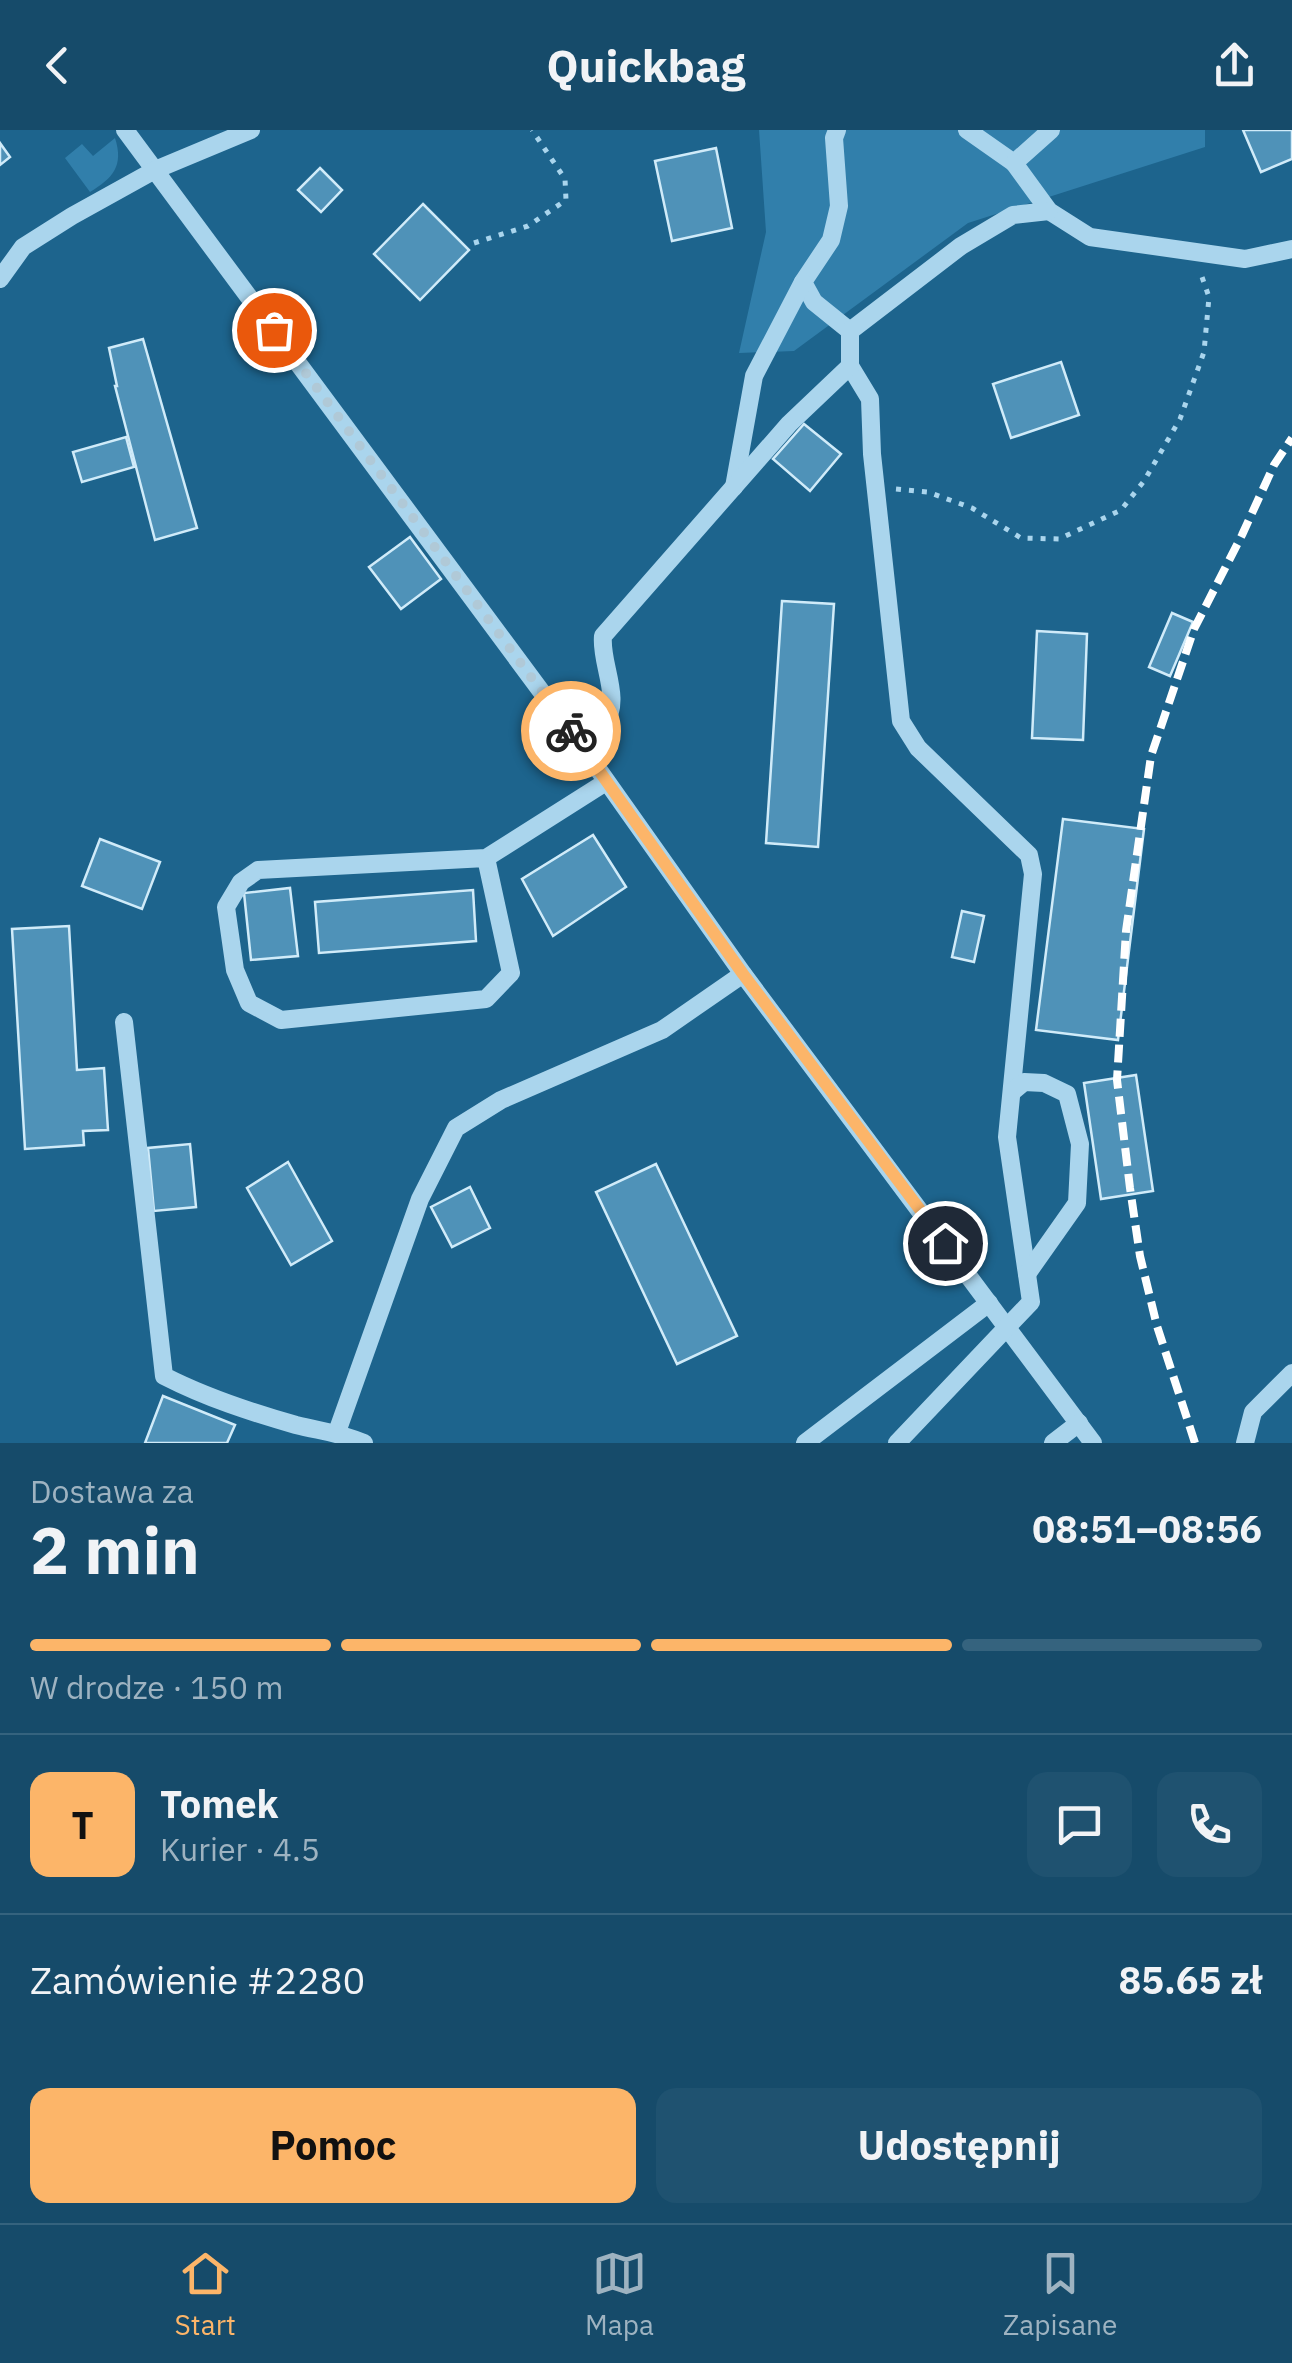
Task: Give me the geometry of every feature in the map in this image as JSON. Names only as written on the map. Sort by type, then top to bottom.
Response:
[{"type":"lane","points":[[125,130],[581,744],[743,974],[1093,1443]]},
{"type":"lane","points":[[0,279],[23,247],[155,170],[251,130]]},
{"type":"lane","points":[[734,487],[754,376],[803,282],[831,240],[839,206],[834,138],[837,130]]},
{"type":"lane","points":[[967,130],[1014,162],[1049,211],[1090,238],[1246,259],[1292,249]]},
{"type":"lane","points":[[1014,162],[1051,130]]},
{"type":"lane","points":[[850,330],[961,246],[1014,215],[1049,211]]},
{"type":"lane","points":[[803,282],[814,302],[850,330]]},
{"type":"lane","points":[[850,330],[850,366],[870,400],[901,721],[918,748],[1028,855],[1034,874],[1007,1136],[1031,1302],[897,1443]]},
{"type":"lane","points":[[581,744],[606,722],[612,697],[601,652],[603,636],[789,424],[850,366]]},
{"type":"lane","points":[[486,858],[510,973],[486,999],[281,1020],[249,1003],[235,970],[226,907],[241,882],[258,870],[486,858],[606,782]]},
{"type":"lane","points":[[337,1432],[420,1199],[456,1128],[501,1100],[662,1030],[743,974]]},
{"type":"lane","points":[[124,1022],[164,1376],[206,1397],[301,1426],[337,1432],[364,1443]]},
{"type":"lane","points":[[1012,1092],[1024,1082],[1044,1083],[1067,1094],[1080,1144],[1078,1203],[1026,1274]]},
{"type":"lane","points":[[805,1443],[990,1303]]},
{"type":"lane","points":[[1245,1443],[1253,1412],[1292,1373]]},
{"type":"lane","points":[[1053,1443],[1078,1423]]},
{"type":"path","points":[[474,243],[528,226],[566,200],[565,179],[532,130]]},
{"type":"path","points":[[876,487],[928,492],[972,508],[1022,538],[1060,539],[1121,510],[1144,481],[1180,419],[1204,352],[1209,297],[1192,251]]},
{"type":"shaded area","points":[[759,130],[1205,130],[1205,147],[968,223],[794,351],[739,353],[766,232]]},
{"type":"shaded area","points":[[115,138],[115,170],[90,192],[65,158],[82,144],[93,156]]},
{"type":"building","points":[[1243,130],[1292,130],[1292,159],[1261,172]]},
{"type":"building","points":[[0,143],[10,157],[0,165]]},
{"type":"building","points":[[716,148],[732,228],[672,241],[655,161]]},
{"type":"building","points":[[320,168],[342,190],[321,212],[298,190]]},
{"type":"building","points":[[423,204],[469,250],[420,300],[374,254]]},
{"type":"building","points":[[143,339],[197,528],[155,540],[115,386],[109,348]]},
{"type":"building","points":[[1061,362],[1079,415],[1011,438],[993,384]]},
{"type":"building","points":[[804,424],[841,454],[810,491],[773,459]]},
{"type":"building","points":[[126,437],[134,467],[82,482],[73,452]]},
{"type":"building","points":[[410,537],[441,579],[401,609],[369,567]]},
{"type":"building","points":[[782,601],[834,604],[818,847],[766,843]]},
{"type":"building","points":[[1172,613],[1193,622],[1170,676],[1149,667]]},
{"type":"building","points":[[1037,631],[1087,634],[1083,740],[1032,738]]},
{"type":"building","points":[[1063,819],[1144,829],[1118,1040],[1036,1030]]},
{"type":"building","points":[[593,835],[626,887],[553,936],[522,879]]},
{"type":"building","points":[[100,839],[160,862],[142,909],[82,886]]},
{"type":"building","points":[[290,888],[298,956],[251,960],[244,893]]},
{"type":"building","points":[[473,890],[476,941],[319,953],[315,902]]},
{"type":"building","points":[[962,911],[984,916],[974,962],[952,957]]},
{"type":"building","points":[[69,926],[77,1070],[104,1068],[108,1130],[83,1131],[84,1145],[25,1149],[12,929]]},
{"type":"building","points":[[1136,1075],[1153,1191],[1101,1199],[1084,1083]]},
{"type":"building","points":[[190,1144],[196,1207],[154,1211],[148,1148]]},
{"type":"building","points":[[288,1162],[332,1241],[291,1265],[247,1188]]},
{"type":"building","points":[[656,1164],[737,1336],[677,1364],[596,1192]]},
{"type":"building","points":[[470,1187],[490,1228],[452,1247],[431,1207]]},
{"type":"building","points":[[163,1396],[235,1425],[227,1443],[145,1443]]},
{"type":"railway","points":[[1195,1443],[1157,1326],[1140,1256],[1130,1188],[1117,1080],[1126,931],[1151,756],[1194,629],[1274,465],[1292,438]]},
{"type":"way so far","points":[[274,330],[571,731]]},
{"type":"route","points":[[571,731],[743,974],[945,1243]]}]
